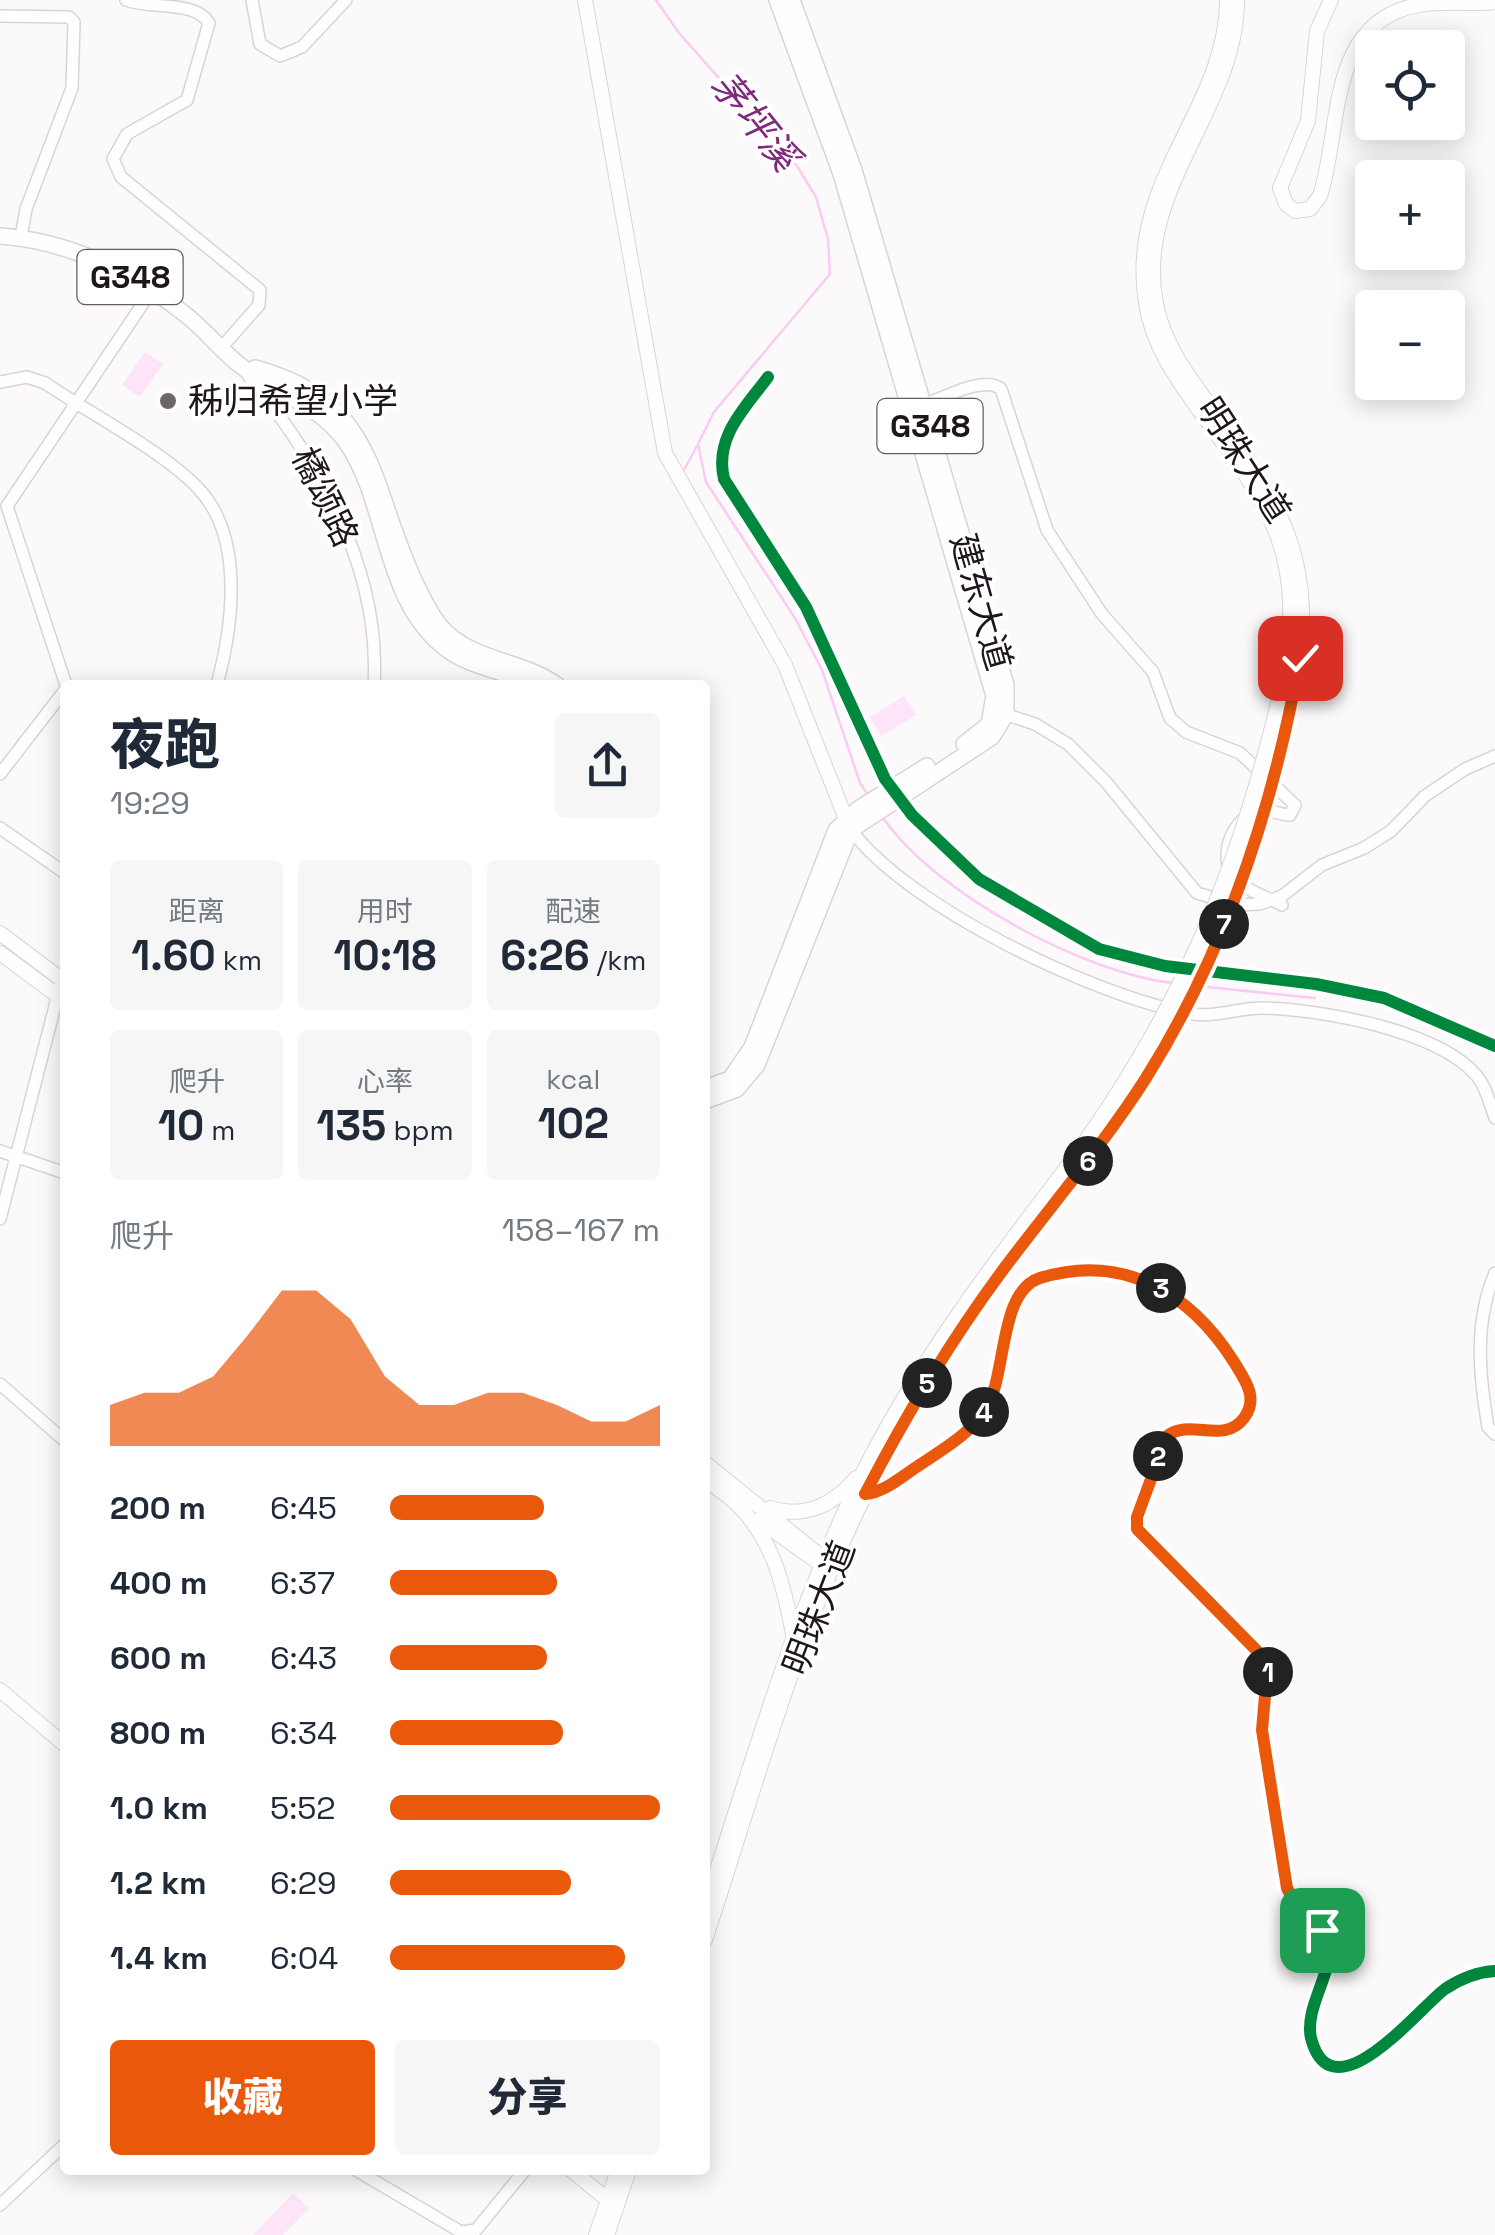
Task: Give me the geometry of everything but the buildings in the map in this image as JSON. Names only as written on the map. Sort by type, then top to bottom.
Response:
[{"type":"highway","name":"建东大道","points":[[777,0],[841,174],[917,407]]},
{"type":"highway","name":"建东大道","points":[[710,1086],[730,1079],[746,1058],[831,839],[854,819],[979,734],[1000,713],[854,170],[792,0]]},
{"type":"highway","name":"橘颂路","points":[[0,236],[64,247],[107,264],[152,290],[236,363]]},
{"type":"highway","name":"G348","points":[[236,363],[308,406],[337,430],[357,461],[387,554],[431,635],[466,661],[520,680]]},
{"type":"highway","name":"G348","points":[[236,363],[297,383],[332,407],[360,438],[376,473],[400,550],[440,626],[472,650],[533,670],[550,680]]},
{"type":"highway","points":[[710,1100],[736,1089],[757,1065],[854,819]]},
{"type":"main road","points":[[585,0],[664,453],[784,665],[854,819]]},
{"type":"main road","name":"明珠大道","points":[[1227,0],[1212,72],[1158,186],[1144,244],[1143,274],[1154,335],[1167,363],[1261,497],[1284,551],[1292,606],[1288,688]]},
{"type":"main road","name":"明珠大道","points":[[710,1892],[794,1638],[871,1457],[938,1343],[1148,1075],[1212,952],[1258,828],[1304,609],[1294,542],[1265,481],[1176,356],[1163,330],[1154,288],[1154,245],[1162,205],[1221,75],[1231,46],[1237,0]]},
{"type":"main road","points":[[1330,0],[1317,31],[1305,132],[1280,188],[1286,204],[1295,211],[1310,209],[1320,196],[1343,80],[1356,44],[1368,30],[1382,17],[1418,5],[1495,2]]},
{"type":"main road","points":[[0,933],[60,987]]},
{"type":"main road","points":[[0,953],[60,988]]},
{"type":"main road","name":"明珠大道","points":[[710,1924],[826,1564],[958,1333],[1063,1183]]},
{"type":"main road","points":[[710,1481],[772,1508],[810,1510],[845,1491],[871,1457]]},
{"type":"main road","points":[[710,1469],[733,1492],[826,1564]]},
{"type":"main road","points":[[733,1492],[772,1551],[794,1638]]},
{"type":"main road","points":[[0,1690],[60,1735]]},
{"type":"main road","points":[[576,2175],[612,2204]]},
{"type":"main road","points":[[607,2235],[617,2175]]},
{"type":"main road","points":[[596,2235],[626,2175]]},
{"type":"street","points":[[28,0],[28,16]]},
{"type":"street","points":[[126,0],[191,5],[204,14],[208,23],[187,100],[126,134],[113,159],[124,180],[260,290],[259,305],[222,348]]},
{"type":"street","points":[[252,0],[260,44],[280,56],[302,47],[346,0]]},
{"type":"street","points":[[0,16],[69,17],[74,22],[73,79],[26,209],[21,238]]},
{"type":"street","points":[[63,680],[4,506],[152,290]]},
{"type":"street","name":"橘颂路","points":[[236,363],[285,422],[327,490],[362,577],[372,622],[374,680]]},
{"type":"street","points":[[0,382],[18,377],[36,379],[183,475],[210,503],[224,538],[230,573],[230,609],[218,680]]},
{"type":"street","points":[[768,377],[726,436],[721,458],[724,479],[806,607],[890,795],[971,873],[1098,948],[1164,966],[1316,984],[1384,998],[1495,1046]]},
{"type":"street","points":[[917,407],[974,384],[998,385],[1047,530],[1102,614],[1153,672],[1170,718],[1186,732],[1240,753],[1292,802],[1295,809],[1290,816],[1265,810],[1245,818],[1228,846],[1226,861],[1237,880],[1277,902]]},
{"type":"street","points":[[285,422],[291,406],[308,406]]},
{"type":"street","points":[[0,774],[60,696]]},
{"type":"street","points":[[1000,713],[1052,733],[1081,756],[1197,892],[1237,905],[1277,902],[1322,865],[1364,848],[1391,831],[1426,796],[1465,769],[1495,756]]},
{"type":"street","points":[[854,819],[890,874],[929,901],[1085,980],[1186,1013],[1274,1008],[1348,1019],[1404,1035],[1468,1068],[1482,1085],[1495,1118]]},
{"type":"street","points":[[0,828],[60,870]]},
{"type":"street","points":[[0,1219],[60,996]]},
{"type":"street","points":[[0,1152],[60,1171]]},
{"type":"street","points":[[865,1494],[881,1491],[957,1439],[980,1418],[998,1382],[1015,1302],[1032,1281],[1066,1274],[1106,1273],[1153,1284],[1188,1304],[1216,1333],[1243,1377],[1250,1393],[1250,1408],[1241,1422],[1228,1430],[1178,1429],[1167,1436],[1137,1517],[1137,1529],[1268,1662],[1262,1730],[1287,1888],[1294,1903],[1320,1926],[1328,1943],[1311,2024],[1313,2043],[1330,2063],[1342,2066],[1361,2062],[1446,1989],[1495,1971]]},
{"type":"street","points":[[1495,1273],[1485,1298],[1478,1366],[1488,1426],[1495,1434]]},
{"type":"street","points":[[0,1384],[60,1437]]},
{"type":"street","points":[[0,2205],[60,2149]]},
{"type":"street","points":[[364,2175],[461,2232],[476,2230],[521,2175]]},
{"type":"shaded area","points":[[145,352],[163,364],[140,397],[122,385]]},
{"type":"shaded area","points":[[904,696],[916,715],[881,736],[870,717]]},
{"type":"shaded area","points":[[293,2193],[309,2208],[283,2235],[253,2235]]},
{"type":"waterway","name":"茅坪溪","points":[[656,0],[679,33],[797,166],[816,197],[828,239],[830,274],[714,412],[698,444],[706,482],[795,618],[822,670],[860,783],[868,795]]},
{"type":"waterway","points":[[684,470],[697,446]]},
{"type":"waterway","name":"茅坪溪","points":[[884,819],[938,875],[1015,925],[1098,964],[1174,983]]},
{"type":"waterway","name":"茅坪溪","points":[[1197,986],[1315,998]]},
{"type":"cycle path","points":[[768,377],[727,436],[722,464],[724,479],[806,607],[885,779],[912,815],[979,879],[1099,949],[1165,966],[1316,984],[1384,998],[1495,1046]]},
{"type":"cycle path","points":[[865,1494],[899,1479],[956,1440],[981,1417],[993,1392],[1010,1315],[1027,1286],[1040,1278],[1071,1271],[1100,1270],[1152,1284],[1176,1298],[1217,1338],[1234,1362],[1249,1389],[1250,1403],[1244,1418],[1227,1430],[1186,1429],[1167,1435],[1137,1517],[1137,1529],[1268,1661],[1262,1730],[1287,1887],[1328,1941],[1327,1965],[1312,2014],[1311,2038],[1322,2060],[1337,2067],[1356,2063],[1397,2034],[1445,1989],[1469,1977],[1495,1971]]},
{"type":"place","name":"秭归希望小学","points":[[168,401]]},
{"type":"route","points":[[1300,658],[1269,794],[1248,859],[1225,922],[1182,1014],[1129,1104],[958,1333],[865,1494],[881,1491],[957,1439],[980,1418],[998,1382],[1017,1296],[1032,1281],[1079,1272],[1118,1275],[1164,1290],[1198,1312],[1248,1385],[1250,1408],[1241,1422],[1228,1430],[1178,1429],[1167,1436],[1137,1517],[1137,1529],[1268,1662],[1262,1730],[1287,1888],[1297,1908],[1322,1930]]}]
